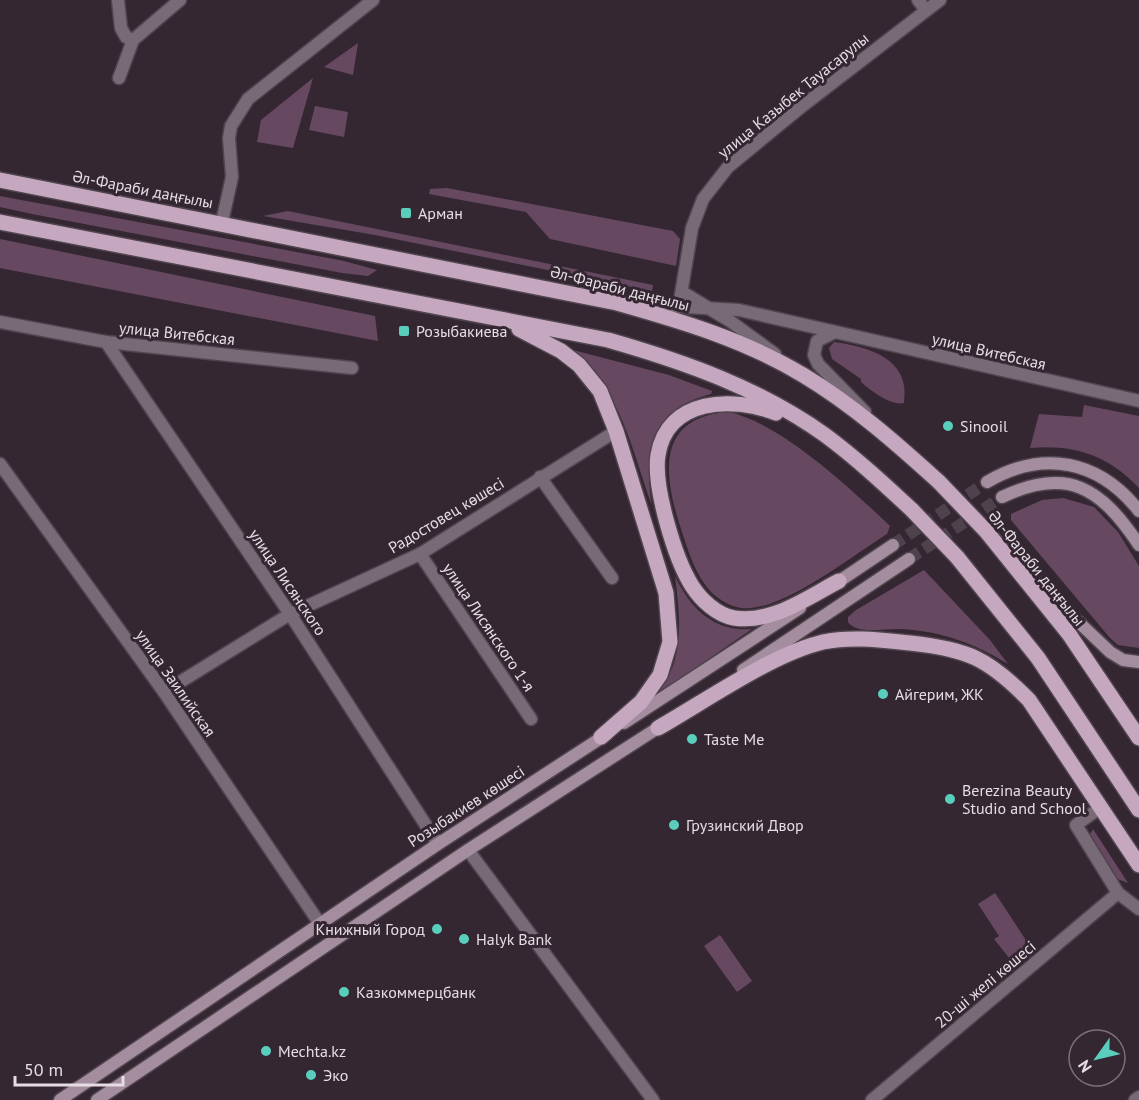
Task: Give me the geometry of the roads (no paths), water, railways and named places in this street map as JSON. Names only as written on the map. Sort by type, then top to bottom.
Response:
[{"type":"main road","name":"Әл-Фараби даңғылы","points":[[0,180],[222,222],[617,303],[684,321],[745,345],[802,374],[848,404],[894,441],[939,482],[986,531],[1069,634],[1139,738]]},
{"type":"main road","points":[[2,223],[608,340],[671,358],[729,380],[783,408],[825,436],[912,510],[957,557],[1038,657],[1139,810]]},
{"type":"main road","points":[[502,321],[561,351],[579,365],[600,392],[616,431],[666,592],[670,642],[666,660],[651,689],[601,737]]},
{"type":"main road","points":[[825,436],[768,409],[728,402],[702,405],[688,412],[665,436],[658,453],[657,472],[665,510],[686,575],[703,600],[717,611],[731,617],[747,619],[766,616],[839,581]]},
{"type":"main road","points":[[987,482],[1009,471],[1033,464],[1052,462],[1073,465],[1094,472],[1113,484],[1139,511]]},
{"type":"main road","points":[[1002,497],[1036,483],[1052,482],[1077,487],[1101,499],[1115,512],[1139,545]]},
{"type":"main road","points":[[986,531],[1094,639],[1124,660],[1139,662]]},
{"type":"main road","name":"Розыбакиев көшесі","points":[[60,1100],[438,844],[601,737],[662,700],[893,545]]},
{"type":"main road","points":[[97,1100],[468,850],[658,728],[909,559]]},
{"type":"main road","points":[[658,728],[780,658],[803,648],[848,639],[939,646],[960,650],[983,660],[1006,677],[1029,700],[1139,865]]},
{"type":"street","points":[[118,0],[121,28],[126,37],[133,40]]},
{"type":"street","points":[[119,78],[133,40],[180,0]]},
{"type":"street","points":[[222,222],[232,177],[229,138],[231,126],[248,99],[373,0]]},
{"type":"street","name":"улица Казыбек Тауасарулы","points":[[679,306],[692,228],[703,199],[728,167],[922,5],[940,0]]},
{"type":"street","points":[[682,292],[709,308],[802,374]]},
{"type":"street","name":"улица Витебская","points":[[617,303],[739,310],[833,333],[1139,400]]},
{"type":"street","name":"улица Витебская","points":[[0,322],[106,342],[352,368]]},
{"type":"street","points":[[833,333],[817,340],[814,355],[818,364],[894,441]]},
{"type":"street","name":"улица Лисянского","points":[[106,342],[291,614],[438,844]]},
{"type":"street","name":"Радостовец көшесі","points":[[164,692],[291,614],[420,554],[616,431]]},
{"type":"street","name":"улица Заилийская","points":[[0,464],[164,692],[320,924]]},
{"type":"street","points":[[540,477],[612,578]]},
{"type":"street","name":"улица Лисянского 1-я","points":[[420,554],[531,719]]},
{"type":"street","points":[[1101,807],[1076,825],[1118,893],[1129,899],[1139,909]]},
{"type":"street","points":[[468,850],[652,1100]]},
{"type":"street","name":"20-ші желі көшесі","points":[[872,1100],[1118,893]]},
{"type":"street","points":[[1135,1100],[1139,1097]]},
{"type":"tunnel","points":[[893,545],[987,482]]},
{"type":"tunnel","points":[[909,559],[1002,497]]},
{"type":"place","name":"Арман","points":[[406,213]]},
{"type":"place","name":"Розыбакиева","points":[[404,331]]},
{"type":"place","name":"Sinooil","points":[[948,426]]},
{"type":"place","name":"Айгерим, ЖК","points":[[883,694]]},
{"type":"place","name":"Taste Me","points":[[692,739]]},
{"type":"place","name":"Berezina Beauty Studio and School","points":[[950,799]]},
{"type":"place","name":"Грузинский Двор","points":[[674,825]]},
{"type":"place","name":"Книжный Город","points":[[437,929]]},
{"type":"place","name":"Halyk Bank","points":[[464,939]]},
{"type":"place","name":"Казкоммерцбанк","points":[[344,992]]},
{"type":"place","name":"Mechta.kz","points":[[266,1051]]},
{"type":"place","name":"Эко","points":[[311,1075]]}]
